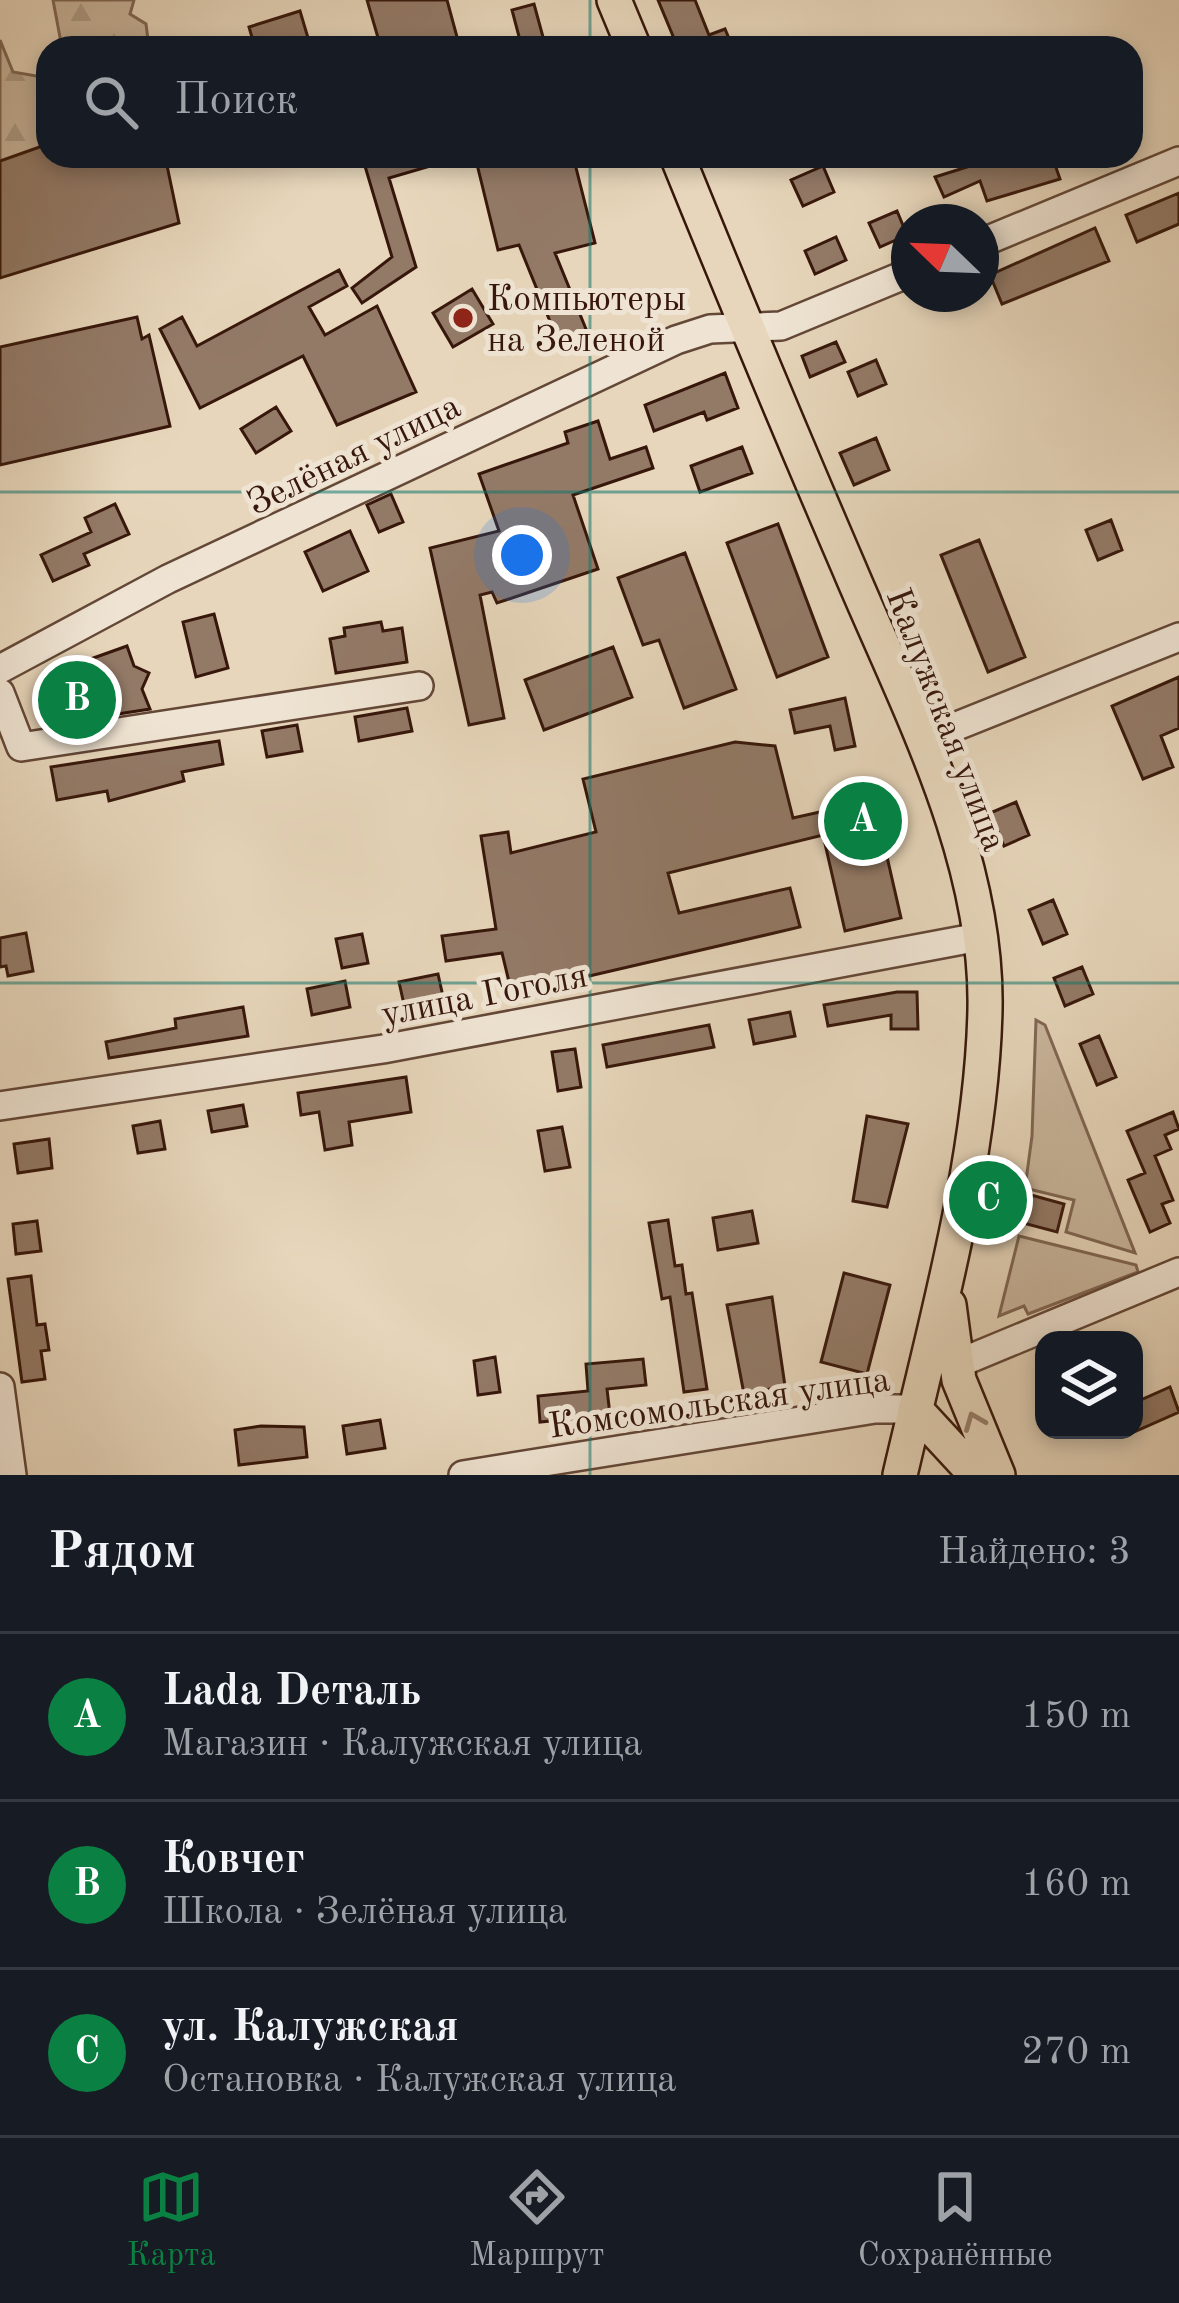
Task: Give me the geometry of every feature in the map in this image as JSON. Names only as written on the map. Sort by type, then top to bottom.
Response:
[{"type":"main road","points":[[614,0],[629,36]]},
{"type":"main road","name":"Калужская улица","points":[[682,168],[922,740],[963,858],[979,937],[983,1041],[946,1278],[900,1475]]},
{"type":"main road","points":[[946,1278],[967,1404],[998,1475]]},
{"type":"main road","points":[[915,1409],[976,1475]]},
{"type":"street","points":[[999,236],[1179,161]]},
{"type":"street","name":"Зелёная улица","points":[[0,669],[168,579],[676,340],[746,326],[781,326],[891,280]]},
{"type":"street","points":[[922,740],[1179,637]]},
{"type":"street","points":[[0,693],[21,747],[419,686]]},
{"type":"street","name":"улица Гоголя","points":[[0,1106],[383,1049],[979,937]]},
{"type":"street","points":[[957,1364],[1179,1272]]},
{"type":"street","points":[[0,1387],[12,1475]]},
{"type":"street","name":"Комсомольская улица","points":[[463,1475],[875,1409],[915,1409]]},
{"type":"green space","points":[[53,0],[134,0],[130,14],[146,24],[148,36],[60,36]]},
{"type":"green space","points":[[0,40],[13,72],[36,76],[36,148],[0,161]]},
{"type":"green space","points":[[1036,1020],[1045,1025],[1135,1253],[1066,1232],[1074,1200],[1025,1188]]},
{"type":"green space","points":[[1019,1236],[1136,1265],[1138,1272],[1028,1314],[1024,1306],[999,1316]]},
{"type":"building","points":[[367,0],[447,0],[457,36],[378,36]]},
{"type":"building","points":[[658,0],[695,0],[709,35],[725,29],[728,36],[673,36]]},
{"type":"building","points":[[534,4],[543,36],[519,36],[512,10]]},
{"type":"building","points":[[300,11],[307,36],[252,36],[249,27]]},
{"type":"building","points":[[36,148],[36,168],[168,168],[179,223],[0,278],[0,161]]},
{"type":"building","points":[[366,168],[423,168],[389,178],[416,267],[362,303],[352,288],[392,257]]},
{"type":"building","points":[[478,168],[576,168],[595,243],[555,253],[588,334],[560,346],[519,245],[498,250]]},
{"type":"building","points":[[824,168],[834,192],[803,206],[791,180]]},
{"type":"building","points":[[964,168],[1056,168],[1060,179],[987,201],[980,181],[944,197],[935,177]]},
{"type":"building","points":[[1179,193],[1179,224],[1137,242],[1126,215]]},
{"type":"building","points":[[891,214],[891,242],[880,247],[869,223]]},
{"type":"building","points":[[1095,228],[1109,261],[1002,304],[999,271]]},
{"type":"building","points":[[836,237],[846,260],[815,274],[805,251]]},
{"type":"building","points":[[339,270],[347,286],[309,307],[325,335],[377,306],[416,392],[337,425],[303,356],[200,408],[160,329],[182,317],[197,346]]},
{"type":"building","name":"Компьютеры на Зеленой","points":[[472,289],[493,324],[453,347],[433,313]]},
{"type":"building","points":[[137,317],[142,339],[149,335],[170,426],[0,465],[0,347]]},
{"type":"building","points":[[836,342],[845,362],[810,377],[802,356]]},
{"type":"building","points":[[876,360],[886,384],[858,396],[848,372]]},
{"type":"building","points":[[725,373],[738,408],[707,420],[704,412],[654,431],[645,405]]},
{"type":"building","points":[[276,407],[291,431],[256,453],[241,429]]},
{"type":"building","points":[[598,421],[610,459],[646,447],[653,468],[573,495],[598,569],[497,603],[492,592],[480,595],[504,718],[469,725],[430,548],[499,531],[479,474],[568,443],[565,432]]},
{"type":"building","points":[[876,438],[889,470],[854,485],[840,453]]},
{"type":"building","points":[[742,447],[752,473],[700,492],[691,466]]},
{"type":"building","points":[[391,494],[403,522],[379,532],[367,505]]},
{"type":"building","points":[[115,504],[129,534],[84,554],[89,565],[53,581],[41,555],[91,532],[85,518]]},
{"type":"building","points":[[1111,520],[1122,550],[1098,560],[1086,530]]},
{"type":"building","points":[[778,524],[828,657],[777,677],[727,543]]},
{"type":"building","points":[[350,531],[368,571],[323,591],[305,552]]},
{"type":"building","points":[[979,540],[1025,657],[988,672],[941,555]]},
{"type":"building","points":[[685,553],[736,689],[684,708],[659,640],[643,645],[618,578]]},
{"type":"building","points":[[214,614],[228,668],[196,677],[183,622]]},
{"type":"building","points":[[381,622],[383,631],[402,628],[407,662],[336,673],[330,639],[345,636],[344,628]]},
{"type":"building","points":[[127,646],[134,666],[149,673],[142,689],[150,709],[105,716],[103,709],[72,720],[60,687],[90,676],[85,661]]},
{"type":"building","points":[[613,647],[632,697],[544,730],[525,680]]},
{"type":"building","points":[[1179,677],[1179,728],[1161,736],[1173,767],[1143,779],[1112,706]]},
{"type":"building","points":[[845,698],[855,746],[835,750],[830,726],[795,733],[790,710]]},
{"type":"building","points":[[407,708],[412,731],[359,741],[355,717]]},
{"type":"building","points":[[297,725],[302,751],[267,757],[262,731]]},
{"type":"building","points":[[219,741],[223,764],[182,772],[184,781],[109,801],[107,791],[57,800],[51,767]]},
{"type":"building","points":[[735,742],[775,746],[793,818],[874,800],[901,918],[845,931],[823,835],[668,873],[679,913],[790,888],[800,927],[512,994],[502,953],[446,961],[442,936],[496,929],[481,836],[508,832],[511,853],[596,832],[583,779]]},
{"type":"building","points":[[1016,802],[1029,835],[1004,846],[990,813]]},
{"type":"building","points":[[1053,900],[1067,934],[1043,944],[1029,910]]},
{"type":"building","points":[[26,933],[33,971],[8,976],[6,966],[0,967],[0,938]]},
{"type":"building","points":[[362,934],[368,963],[342,968],[336,939]]},
{"type":"building","points":[[1082,967],[1093,994],[1065,1006],[1054,978]]},
{"type":"building","points":[[438,974],[444,1001],[405,1009],[399,982]]},
{"type":"building","points":[[345,981],[350,1007],[312,1015],[307,989]]},
{"type":"building","points":[[917,992],[918,1029],[891,1029],[891,1015],[828,1026],[824,1005]]},
{"type":"building","points":[[243,1007],[248,1036],[109,1058],[106,1042],[176,1028],[175,1019]]},
{"type":"building","points":[[790,1012],[795,1036],[754,1044],[749,1020]]},
{"type":"building","points":[[709,1025],[714,1047],[607,1067],[603,1045]]},
{"type":"building","points":[[1099,1036],[1116,1077],[1097,1085],[1080,1044]]},
{"type":"building","points":[[575,1049],[581,1087],[558,1091],[552,1052]]},
{"type":"building","points":[[406,1077],[411,1112],[349,1122],[352,1145],[325,1150],[319,1112],[301,1115],[298,1093]]},
{"type":"building","points":[[243,1105],[247,1126],[212,1132],[208,1111]]},
{"type":"building","points":[[1173,1112],[1179,1129],[1165,1135],[1171,1149],[1155,1156],[1173,1200],[1162,1204],[1170,1223],[1150,1232],[1128,1180],[1145,1173],[1127,1131]]},
{"type":"building","points":[[867,1116],[908,1124],[887,1207],[853,1201]]},
{"type":"building","points":[[160,1121],[165,1149],[138,1153],[133,1126]]},
{"type":"building","points":[[562,1127],[570,1167],[545,1171],[538,1131]]},
{"type":"building","points":[[49,1139],[52,1168],[18,1173],[14,1144]]},
{"type":"building","points":[[1031,1195],[1064,1204],[1057,1232],[1023,1223]]},
{"type":"building","points":[[752,1211],[758,1243],[718,1250],[713,1218]]},
{"type":"building","points":[[668,1220],[675,1266],[682,1265],[686,1294],[692,1293],[707,1389],[684,1392],[670,1297],[662,1299],[649,1223]]},
{"type":"building","points":[[37,1221],[41,1251],[16,1254],[13,1224]]},
{"type":"building","points":[[844,1273],[890,1285],[867,1374],[821,1362]]},
{"type":"building","points":[[31,1276],[37,1325],[45,1324],[49,1350],[41,1351],[45,1379],[22,1382],[8,1279]]},
{"type":"building","points":[[772,1297],[785,1386],[744,1394],[727,1305]]},
{"type":"building","points":[[495,1357],[500,1392],[478,1395],[474,1361]]},
{"type":"building","points":[[643,1359],[646,1385],[607,1389],[610,1415],[540,1422],[538,1396],[588,1391],[586,1364]]},
{"type":"building","points":[[1170,1387],[1179,1412],[1143,1428],[1143,1399]]},
{"type":"building","points":[[380,1420],[385,1448],[347,1454],[343,1426]]},
{"type":"building","points":[[304,1427],[307,1457],[239,1465],[235,1430]]},
{"type":"place","name":"Компьютеры на Зеленой","points":[[463,318]]},
{"type":"place","name":"Ковчег","points":[[77,700]]},
{"type":"place","name":"Lada Dеталь","points":[[863,821]]},
{"type":"place","name":"ул. Калужская","points":[[988,1200]]}]
